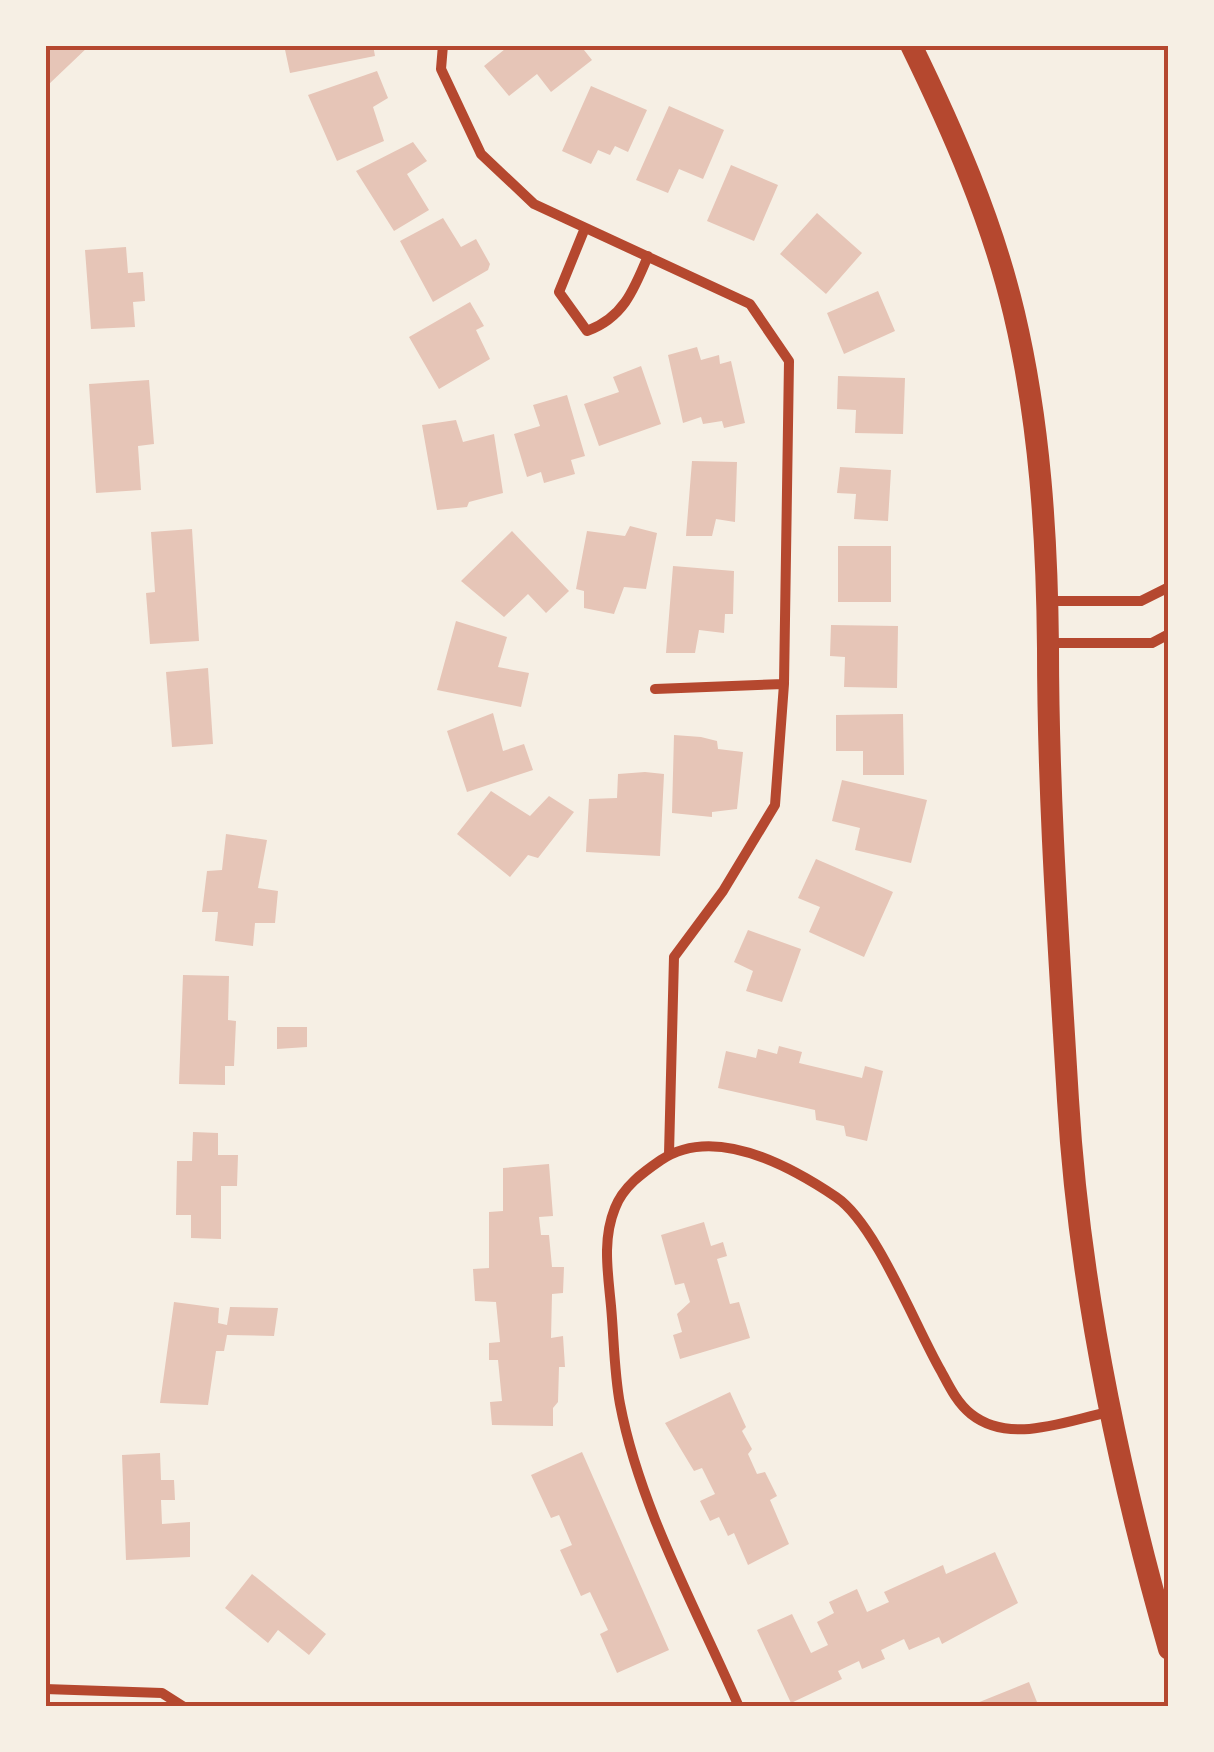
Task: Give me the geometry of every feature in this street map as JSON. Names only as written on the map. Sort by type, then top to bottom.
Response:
[{"type":"main road","points":[[911,45],[951,126],[996,249],[1014,314],[1038,451],[1048,601],[1068,1105],[1085,1260],[1110,1412],[1141,1552],[1169,1649]]},
{"type":"street","points":[[442,45],[441,69],[481,154],[534,204],[750,304],[788,361],[784,684],[775,805],[723,891],[674,957],[670,1154]]},
{"type":"street","points":[[586,228],[559,292],[587,331],[610,322],[636,285],[648,256]]},
{"type":"street","points":[[1048,601],[1142,601],[1169,586]]},
{"type":"street","points":[[1048,643],[1152,643],[1169,634]]},
{"type":"street","points":[[654,689],[784,684]]},
{"type":"street","points":[[738,1707],[644,1487],[620,1404],[606,1243],[615,1206],[636,1176],[670,1154],[707,1146],[740,1150],[797,1172],[842,1200],[862,1222],[958,1402],[990,1426],[1018,1431],[1110,1412]]},
{"type":"street","points":[[45,1689],[162,1693],[184,1707]]},
{"type":"building","points":[[45,45],[90,45],[48,85]]},
{"type":"building","points":[[284,45],[373,45],[375,56],[290,73]]},
{"type":"building","points":[[510,45],[580,45],[592,60],[551,92],[537,74],[509,96],[484,66]]},
{"type":"building","points":[[377,71],[388,98],[373,107],[384,141],[337,161],[308,95]]},
{"type":"building","points":[[591,86],[647,110],[628,152],[615,146],[610,155],[598,150],[591,164],[562,151]]},
{"type":"building","points":[[669,106],[724,130],[703,179],[679,169],[668,193],[636,180]]},
{"type":"building","points":[[413,142],[427,161],[407,174],[429,210],[394,231],[356,171]]},
{"type":"building","points":[[731,165],[778,185],[754,241],[707,221]]},
{"type":"building","points":[[817,213],[862,253],[826,294],[780,254]]},
{"type":"building","points":[[443,218],[461,247],[476,239],[490,264],[488,270],[433,302],[400,241]]},
{"type":"building","points":[[126,247],[128,273],[143,272],[145,301],[133,302],[135,327],[91,329],[85,250]]},
{"type":"building","points":[[878,291],[895,331],[844,354],[827,313]]},
{"type":"building","points":[[470,302],[484,326],[476,330],[490,359],[439,389],[409,337]]},
{"type":"building","points":[[697,347],[701,360],[719,355],[720,364],[731,361],[745,423],[724,428],[722,421],[703,424],[701,417],[683,423],[668,355]]},
{"type":"building","points":[[641,366],[661,424],[599,446],[584,404],[619,392],[613,377]]},
{"type":"building","points":[[838,376],[905,378],[903,434],[855,433],[856,410],[837,409]]},
{"type":"building","points":[[149,380],[154,444],[138,446],[141,490],[96,493],[89,384]]},
{"type":"building","points":[[567,395],[585,456],[571,460],[575,474],[544,483],[541,472],[527,477],[514,434],[540,426],[533,405]]},
{"type":"building","points":[[456,420],[463,442],[494,434],[503,493],[469,502],[467,507],[437,510],[422,425]]},
{"type":"building","points":[[692,461],[737,462],[735,522],[716,519],[712,536],[686,536]]},
{"type":"building","points":[[840,467],[891,470],[888,521],[854,519],[856,494],[837,493]]},
{"type":"building","points":[[630,526],[657,533],[646,589],[624,587],[614,614],[584,608],[584,591],[576,589],[587,531],[625,536]]},
{"type":"building","points":[[192,529],[199,641],[150,644],[146,593],[155,592],[151,532]]},
{"type":"building","points":[[512,531],[569,591],[546,613],[528,594],[504,617],[461,581]]},
{"type":"building","points":[[838,546],[891,546],[891,602],[838,602]]},
{"type":"building","points":[[673,566],[734,571],[733,614],[725,614],[724,633],[699,630],[695,653],[666,653]]},
{"type":"building","points":[[456,621],[507,637],[498,667],[529,673],[521,707],[437,690]]},
{"type":"building","points":[[831,625],[898,626],[897,688],[844,687],[845,657],[830,656]]},
{"type":"building","points":[[208,668],[213,744],[172,747],[166,672]]},
{"type":"building","points":[[493,713],[503,751],[524,744],[533,770],[467,792],[447,731]]},
{"type":"building","points":[[903,714],[904,775],[863,775],[863,751],[836,751],[836,715]]},
{"type":"building","points":[[674,735],[701,737],[717,741],[718,749],[743,752],[737,809],[712,812],[712,817],[672,813]]},
{"type":"building","points":[[618,774],[664,774],[660,856],[586,852],[589,799],[617,798]]},
{"type":"building","points":[[842,780],[927,800],[911,863],[855,850],[860,828],[832,821]]},
{"type":"building","points":[[491,791],[530,816],[549,796],[574,812],[538,858],[528,855],[510,877],[457,834]]},
{"type":"building","points":[[226,834],[267,840],[258,888],[278,891],[275,923],[255,923],[253,946],[215,941],[218,912],[202,912],[207,871],[222,870]]},
{"type":"building","points":[[816,859],[893,892],[864,957],[809,932],[820,907],[798,898]]},
{"type":"building","points":[[748,930],[801,949],[782,1002],[746,991],[753,971],[734,962]]},
{"type":"building","points":[[183,975],[229,976],[228,1020],[236,1021],[234,1066],[225,1066],[225,1085],[179,1084]]},
{"type":"building","points":[[277,1027],[307,1027],[307,1047],[277,1049]]},
{"type":"building","points":[[779,1046],[802,1052],[799,1063],[862,1078],[865,1066],[883,1071],[867,1141],[846,1136],[844,1126],[816,1120],[815,1110],[718,1088],[726,1051],[756,1058],[758,1049],[777,1054]]},
{"type":"building","points":[[193,1132],[218,1133],[218,1155],[238,1155],[237,1186],[221,1186],[221,1239],[191,1238],[191,1215],[176,1215],[177,1161],[192,1161]]},
{"type":"building","points":[[549,1164],[553,1216],[539,1217],[541,1235],[549,1235],[552,1267],[564,1267],[563,1293],[552,1294],[551,1338],[563,1336],[565,1367],[559,1367],[553,1426],[492,1425],[490,1402],[502,1401],[498,1360],[489,1360],[489,1343],[500,1342],[496,1302],[475,1301],[473,1269],[489,1268],[489,1212],[503,1211],[503,1168]]},
{"type":"building","points":[[704,1222],[711,1246],[723,1242],[727,1256],[717,1259],[730,1304],[739,1302],[750,1338],[680,1359],[673,1335],[682,1332],[677,1314],[690,1302],[684,1283],[675,1285],[661,1235]]},
{"type":"building","points":[[174,1302],[219,1308],[218,1323],[227,1325],[230,1307],[278,1308],[274,1336],[227,1335],[224,1351],[216,1351],[208,1405],[160,1403]]},
{"type":"building","points":[[730,1392],[746,1427],[742,1431],[752,1449],[748,1454],[757,1474],[765,1472],[777,1496],[770,1500],[789,1544],[748,1565],[734,1533],[728,1536],[719,1517],[710,1521],[700,1501],[715,1494],[702,1468],[694,1471],[665,1423]]},
{"type":"building","points":[[582,1452],[669,1650],[617,1673],[600,1634],[608,1630],[590,1592],[581,1596],[560,1550],[572,1545],[559,1515],[551,1518],[531,1475]]},
{"type":"building","points":[[160,1453],[161,1480],[174,1480],[175,1500],[161,1500],[162,1524],[190,1522],[190,1557],[126,1560],[122,1455]]},
{"type":"building","points":[[995,1552],[1018,1603],[942,1644],[939,1637],[909,1650],[904,1639],[881,1650],[885,1659],[862,1669],[859,1661],[838,1671],[842,1679],[791,1703],[757,1630],[792,1614],[811,1653],[828,1645],[817,1622],[834,1613],[829,1602],[857,1589],[867,1612],[889,1602],[884,1592],[943,1565],[946,1574]]},
{"type":"building","points":[[252,1574],[326,1634],[309,1655],[278,1630],[268,1643],[225,1608]]},
{"type":"building","points":[[1029,1682],[1039,1707],[967,1707]]}]
